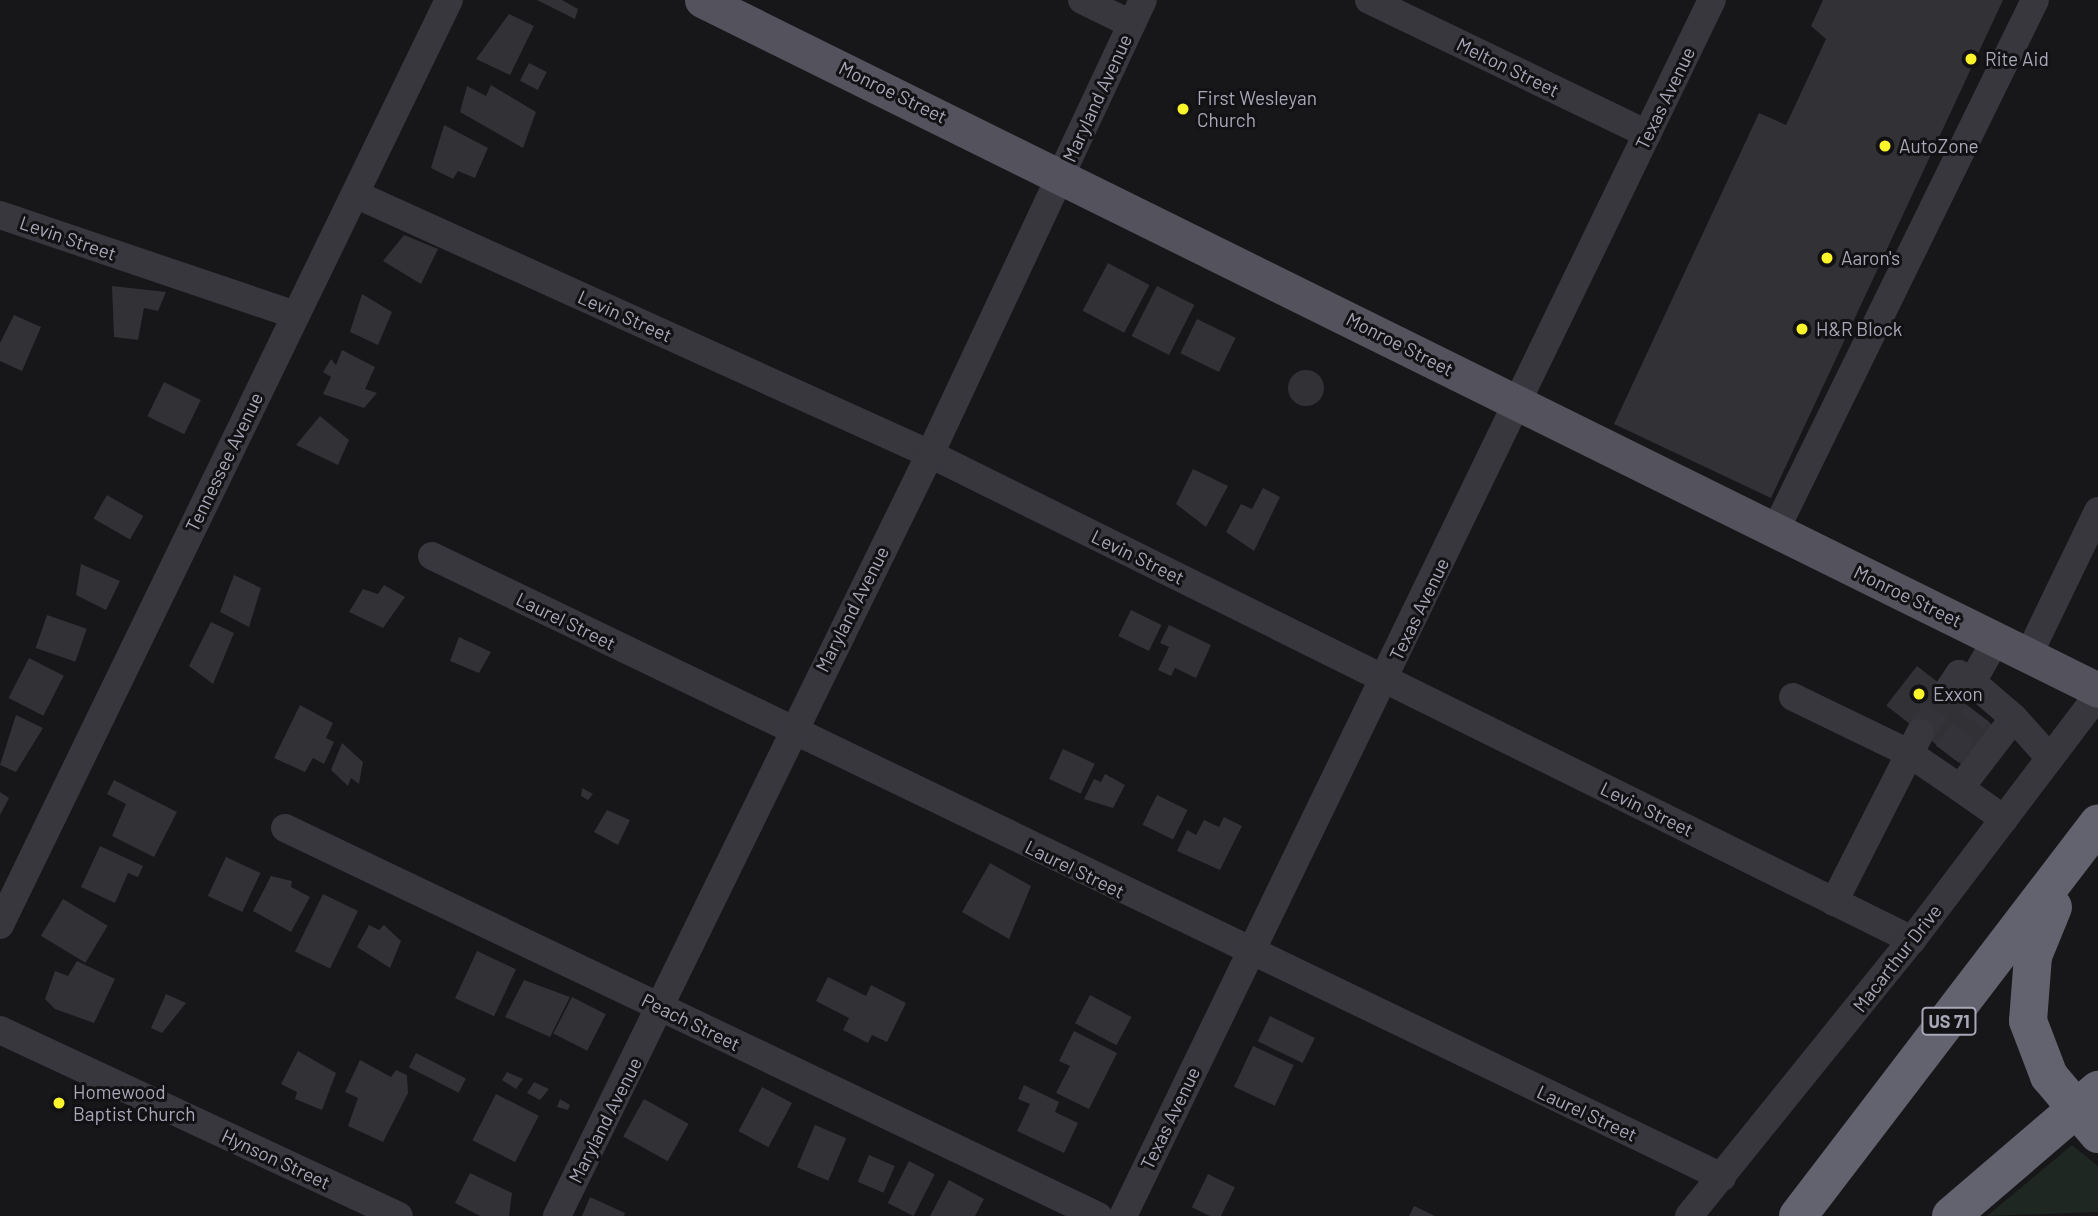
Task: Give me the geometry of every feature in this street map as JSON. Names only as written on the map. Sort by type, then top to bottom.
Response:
[{"type":"highway","name":"US 71","points":[[1798,1216],[2098,824]]},
{"type":"highway","points":[[1951,1216],[2091,1111],[2036,1049],[2027,1001],[2033,956],[2070,863]]},
{"type":"main road","name":"Monroe Street","points":[[702,0],[1062,174],[1996,639],[2098,693]]},
{"type":"street","name":"Tennessee Avenue","points":[[0,925],[449,0]]},
{"type":"street","points":[[1082,0],[1137,12]]},
{"type":"street","name":"Melton Street","points":[[1369,0],[1647,134]]},
{"type":"street","name":"Texas Avenue","points":[[1123,1216],[1386,679],[1712,0]]},
{"type":"street","points":[[1775,531],[2035,0]]},
{"type":"street","name":"Maryland Avenue","points":[[557,1216],[661,1008],[790,730],[929,454],[1137,12]]},
{"type":"street","name":"Levin Street","points":[[355,194],[929,454],[1912,940]]},
{"type":"street","name":"Levin Street","points":[[0,215],[296,315]]},
{"type":"street","points":[[2028,656],[2098,512]]},
{"type":"street","name":"Laurel Street","points":[[432,555],[1250,954],[1722,1177]]},
{"type":"street","points":[[1996,639],[1973,695],[2014,718],[2050,758]]},
{"type":"street","name":"Macarthur Drive","points":[[1689,1216],[1912,940],[2098,693]]},
{"type":"street","points":[[1793,697],[1914,743],[1941,762],[1960,788],[2004,818]]},
{"type":"street","points":[[1960,788],[2014,718]]},
{"type":"street","points":[[1834,902],[1914,743]]},
{"type":"street","name":"Peach Street","points":[[285,828],[1098,1216]]},
{"type":"street","name":"Hynson Street","points":[[0,1030],[399,1216]]},
{"type":"shaded area","points":[[2072,1145],[2098,1166],[2098,1212],[1987,1216]]},
{"type":"building","points":[[537,0],[562,0],[578,9],[575,19]]},
{"type":"building","points":[[1823,0],[2003,0],[1771,498],[1614,424],[1759,113],[1786,125],[1826,39],[1811,26]]},
{"type":"building","points":[[509,14],[534,26],[510,75],[476,59]]},
{"type":"building","points":[[529,63],[547,72],[538,90],[520,81]]},
{"type":"building","points":[[491,85],[536,112],[523,148],[460,112],[467,86],[486,96]]},
{"type":"building","points":[[444,125],[488,148],[475,178],[458,171],[453,179],[431,168]]},
{"type":"building","points":[[404,235],[438,249],[421,284],[383,261]]},
{"type":"building","points":[[1108,263],[1149,285],[1124,333],[1083,311]]},
{"type":"building","points":[[112,286],[166,292],[158,311],[144,308],[138,340],[114,337]]},
{"type":"building","points":[[1157,286],[1194,305],[1169,355],[1132,336]]},
{"type":"building","points":[[362,294],[392,312],[378,345],[350,332]]},
{"type":"building","points":[[14,315],[41,327],[22,371],[0,361],[0,343]]},
{"type":"building","points":[[1197,319],[1236,338],[1219,372],[1180,353]]},
{"type":"building","points":[[342,350],[375,367],[365,389],[377,393],[364,408],[323,394],[331,377],[323,372],[331,359],[336,365]]},
{"type":"building","points":[[1306,370],[1319,375],[1324,388],[1319,401],[1306,406],[1293,401],[1288,388],[1293,375]]},
{"type":"building","points":[[164,382],[201,400],[184,434],[147,416]]},
{"type":"building","points":[[320,416],[349,440],[338,465],[296,445]]},
{"type":"building","points":[[1193,469],[1228,486],[1206,527],[1176,504]]},
{"type":"building","points":[[1263,488],[1280,497],[1254,551],[1226,532],[1241,504],[1252,509]]},
{"type":"building","points":[[107,495],[143,516],[130,539],[94,518]]},
{"type":"building","points":[[81,564],[120,581],[106,610],[76,595]]},
{"type":"building","points":[[234,575],[261,588],[249,627],[220,612]]},
{"type":"building","points":[[384,585],[405,597],[383,628],[349,612],[363,589],[378,594]]},
{"type":"building","points":[[1131,610],[1162,625],[1149,651],[1118,636]]},
{"type":"building","points":[[47,615],[87,629],[75,662],[36,648]]},
{"type":"building","points":[[211,622],[234,633],[213,684],[189,666]]},
{"type":"building","points":[[1169,625],[1211,645],[1196,678],[1175,668],[1171,676],[1158,670],[1169,647],[1160,643]]},
{"type":"building","points":[[459,637],[491,652],[479,673],[450,661]]},
{"type":"building","points":[[29,658],[64,676],[43,716],[9,698]]},
{"type":"building","points":[[1917,666],[1997,729],[1967,768],[1886,705]]},
{"type":"building","points":[[300,705],[333,723],[326,738],[334,742],[324,764],[313,758],[305,772],[274,758]]},
{"type":"building","points":[[16,715],[43,728],[16,772],[0,765]]},
{"type":"building","points":[[342,743],[363,762],[359,784],[351,778],[348,786],[331,770]]},
{"type":"building","points":[[1063,749],[1095,764],[1081,794],[1049,779]]},
{"type":"building","points":[[1105,774],[1125,785],[1113,808],[1084,799],[1094,779],[1101,782]]},
{"type":"building","points":[[114,780],[177,812],[154,857],[112,836],[126,804],[107,794]]},
{"type":"building","points":[[582,788],[593,794],[588,800],[581,796]]},
{"type":"building","points":[[0,792],[9,798],[0,815]]},
{"type":"building","points":[[1157,795],[1188,810],[1173,840],[1143,825]]},
{"type":"building","points":[[607,810],[630,820],[618,845],[594,832]]},
{"type":"building","points":[[1224,817],[1242,826],[1220,870],[1177,851],[1187,830],[1196,835],[1204,820],[1219,827]]},
{"type":"building","points":[[100,846],[143,866],[138,877],[128,873],[115,903],[81,887]]},
{"type":"building","points":[[226,857],[260,873],[242,912],[208,896]]},
{"type":"building","points":[[990,863],[1031,886],[1009,939],[962,912]]},
{"type":"building","points":[[271,876],[292,881],[291,887],[310,897],[291,932],[253,911]]},
{"type":"building","points":[[323,894],[358,911],[330,969],[295,952]]},
{"type":"building","points":[[63,899],[108,926],[85,963],[41,936]]},
{"type":"building","points":[[369,925],[379,930],[384,925],[401,941],[390,968],[357,947]]},
{"type":"building","points":[[477,951],[516,969],[494,1016],[455,998]]},
{"type":"building","points":[[77,961],[115,979],[94,1023],[55,1009],[45,999],[55,971],[68,976]]},
{"type":"building","points":[[828,977],[866,996],[871,985],[906,1003],[887,1042],[872,1035],[868,1043],[843,1030],[849,1018],[816,1001]]},
{"type":"building","points":[[524,980],[570,997],[550,1037],[505,1017]]},
{"type":"building","points":[[166,994],[186,1003],[162,1033],[151,1028]]},
{"type":"building","points":[[1090,995],[1131,1017],[1116,1045],[1075,1023]]},
{"type":"building","points":[[572,997],[606,1014],[587,1051],[553,1034]]},
{"type":"building","points":[[1270,1016],[1315,1038],[1303,1063],[1258,1041]]},
{"type":"building","points":[[1074,1031],[1117,1053],[1089,1109],[1056,1093],[1070,1066],[1059,1061]]},
{"type":"building","points":[[1253,1046],[1294,1065],[1275,1106],[1234,1087]]},
{"type":"building","points":[[298,1051],[336,1073],[322,1110],[295,1099],[297,1092],[281,1084]]},
{"type":"building","points":[[416,1053],[466,1078],[459,1093],[409,1067]]},
{"type":"building","points":[[360,1060],[391,1077],[396,1070],[407,1075],[408,1093],[383,1142],[348,1126],[358,1098],[345,1092]]},
{"type":"building","points":[[507,1072],[523,1079],[516,1089],[502,1080]]},
{"type":"building","points":[[534,1082],[549,1089],[540,1100],[527,1093]]},
{"type":"building","points":[[1024,1085],[1059,1102],[1055,1112],[1078,1123],[1064,1153],[1017,1131],[1030,1104],[1018,1099]]},
{"type":"building","points":[[762,1087],[792,1103],[769,1147],[739,1131]]},
{"type":"building","points":[[496,1094],[539,1116],[515,1162],[472,1140]]},
{"type":"building","points":[[560,1099],[570,1105],[568,1110],[557,1107]]},
{"type":"building","points":[[644,1099],[689,1124],[668,1161],[623,1137]]},
{"type":"building","points":[[815,1125],[846,1138],[828,1181],[797,1167]]},
{"type":"building","points":[[869,1155],[895,1166],[883,1193],[858,1182]]},
{"type":"building","points":[[909,1161],[935,1174],[914,1216],[888,1203]]},
{"type":"building","points":[[470,1173],[512,1193],[509,1216],[480,1216],[455,1203]]},
{"type":"building","points":[[1208,1174],[1235,1187],[1221,1216],[1210,1216],[1192,1207]]},
{"type":"building","points":[[949,1180],[984,1199],[975,1216],[930,1216]]},
{"type":"building","points":[[590,1197],[625,1213],[624,1216],[582,1216]]},
{"type":"building","points":[[1414,1206],[1435,1216],[1409,1216]]},
{"type":"tunnel","points":[[1920,733],[1949,689]]},
{"type":"tunnel","points":[[1947,754],[1978,713]]},
{"type":"place","name":"Rite Aid","points":[[1971,59]]},
{"type":"place","name":"First Wesleyan Church","points":[[1183,109]]},
{"type":"place","name":"AutoZone","points":[[1885,146]]},
{"type":"place","name":"Aaron's","points":[[1827,258]]},
{"type":"place","name":"H&R Block","points":[[1802,329]]},
{"type":"place","name":"Exxon","points":[[1919,694]]},
{"type":"place","name":"Homewood Baptist Church","points":[[59,1103]]}]
